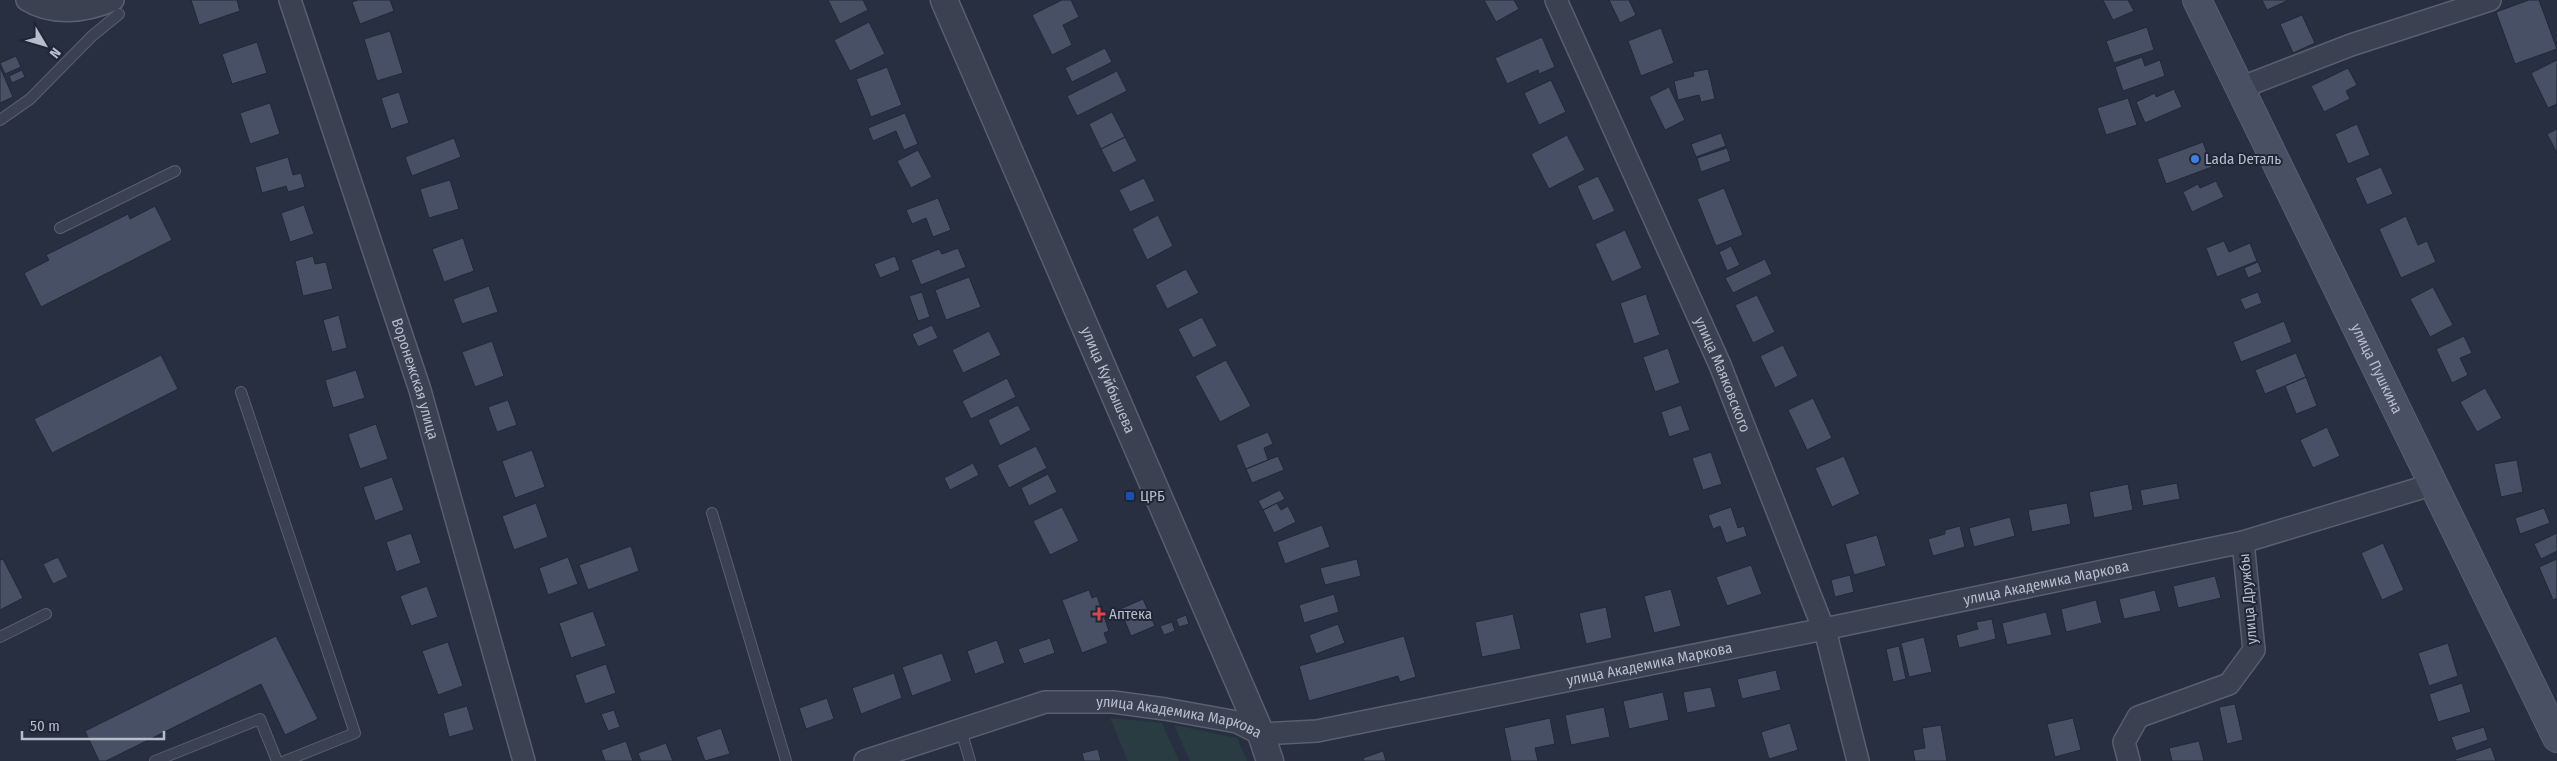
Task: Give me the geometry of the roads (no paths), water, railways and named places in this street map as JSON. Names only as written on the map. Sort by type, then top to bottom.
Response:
[{"type":"main road","name":"улица Пушкина","points":[[2197,0],[2557,738]]},
{"type":"street","points":[[27,0],[55,11],[112,6]]},
{"type":"street","name":"Воронежская улица","points":[[290,0],[420,390],[524,761]]},
{"type":"street","name":"улица Куйбышева","points":[[944,0],[1261,734],[1270,761]]},
{"type":"street","name":"улица Маяковского","points":[[1556,0],[1720,365],[1824,629],[1858,761]]},
{"type":"street","points":[[2240,88],[2351,45],[2490,0]]},
{"type":"street","name":"улица Академика Маркова","points":[[865,761],[1046,702],[1113,702],[1237,722],[1261,734],[1317,731],[2243,542],[2434,484]]},
{"type":"street","name":"улица Дружбы","points":[[2129,761],[2124,742],[2138,717],[2229,684],[2254,650],[2243,542]]},
{"type":"lane","points":[[0,120],[30,99],[92,36],[112,6]]},
{"type":"lane","points":[[60,228],[175,171]]},
{"type":"lane","points":[[241,392],[355,733],[285,761]]},
{"type":"lane","points":[[712,513],[786,761]]},
{"type":"lane","points":[[0,637],[46,614]]},
{"type":"lane","points":[[155,761],[260,719],[277,761]]},
{"type":"lane","points":[[961,730],[970,761]]},
{"type":"place","name":"Lada Dеталь","points":[[2195,159]]},
{"type":"place","name":"ЦРБ","points":[[1130,496]]},
{"type":"place","name":"Аптека","points":[[1099,614]]}]
